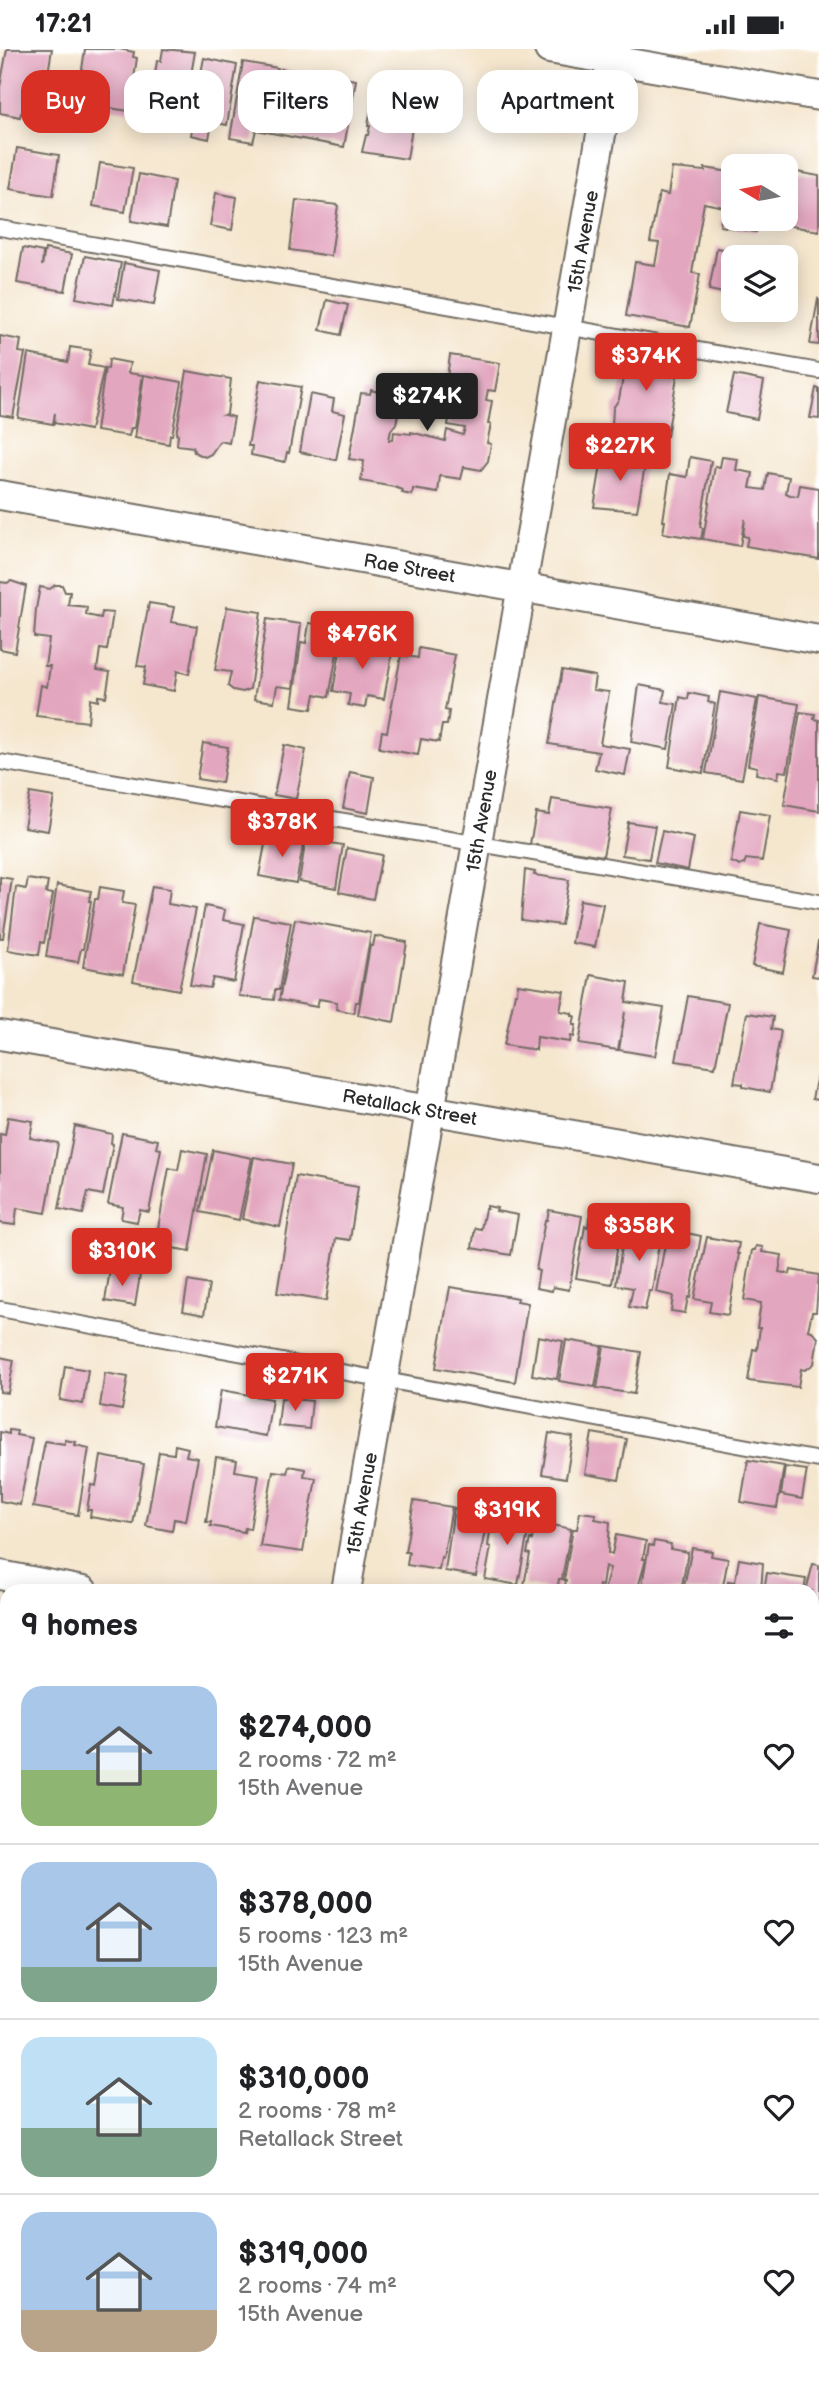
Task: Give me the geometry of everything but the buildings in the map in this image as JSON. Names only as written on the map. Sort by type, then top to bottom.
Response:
[{"type":"street","points":[[550,49],[615,55],[819,96]]},
{"type":"street","name":"15th Avenue","points":[[346,1584],[615,55]]},
{"type":"street","name":"Rae Street","points":[[0,495],[819,640]]},
{"type":"street","name":"Retallack Street","points":[[0,1035],[819,1178]]},
{"type":"street","points":[[0,1575],[47,1584]]},
{"type":"lane","points":[[0,228],[819,371]]},
{"type":"lane","points":[[0,762],[819,902]]},
{"type":"lane","points":[[0,1309],[819,1460]]}]
